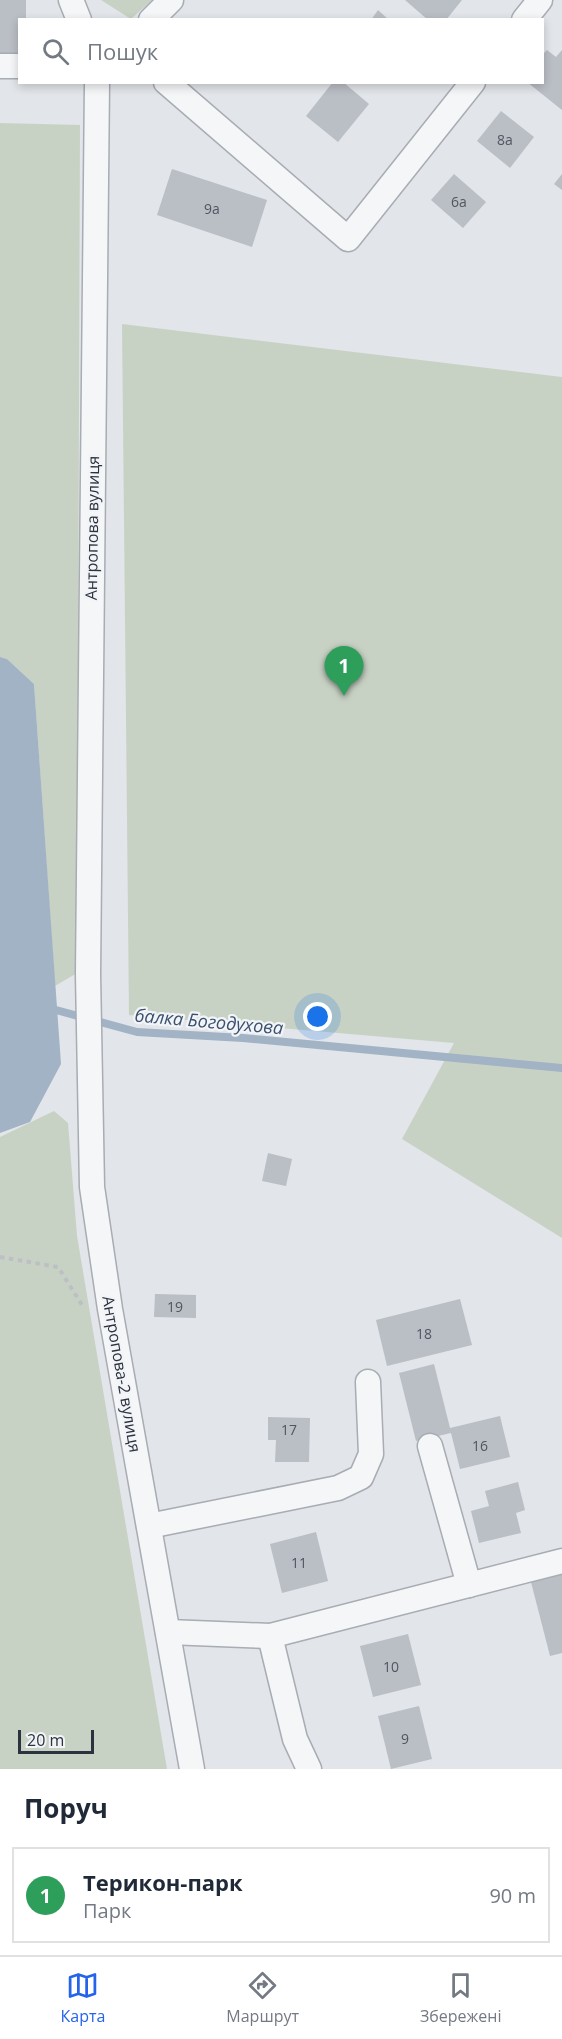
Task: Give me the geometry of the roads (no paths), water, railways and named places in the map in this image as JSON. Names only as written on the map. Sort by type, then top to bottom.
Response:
[{"type":"street","points":[[71,0],[78,18]]},
{"type":"street","points":[[153,18],[171,0]]},
{"type":"street","points":[[526,18],[540,0]]},
{"type":"street","points":[[0,66],[18,66]]},
{"type":"street","name":"Антропова вулиця","points":[[88,974],[97,84]]},
{"type":"street","points":[[168,84],[348,239],[471,84]]},
{"type":"street","name":"Антропова-2 вулиця","points":[[88,974],[92,1187],[110,1309],[192,1769]]},
{"type":"street","points":[[149,1526],[338,1488],[361,1477],[371,1454],[369,1382]]},
{"type":"street","points":[[430,1446],[469,1585]]},
{"type":"street","points":[[168,1632],[270,1636],[562,1561]]},
{"type":"street","points":[[270,1636],[296,1739],[309,1769]]},
{"type":"water","points":[[0,657],[7,659],[34,684],[61,1064],[30,1122],[0,1133]]},
{"type":"waterway","name":"балка Богодухова","points":[[48,1012],[56,1010],[137,1032],[243,1038],[562,1068]]},
{"type":"place","name":"Терикон-парк","points":[[344,696]]}]
